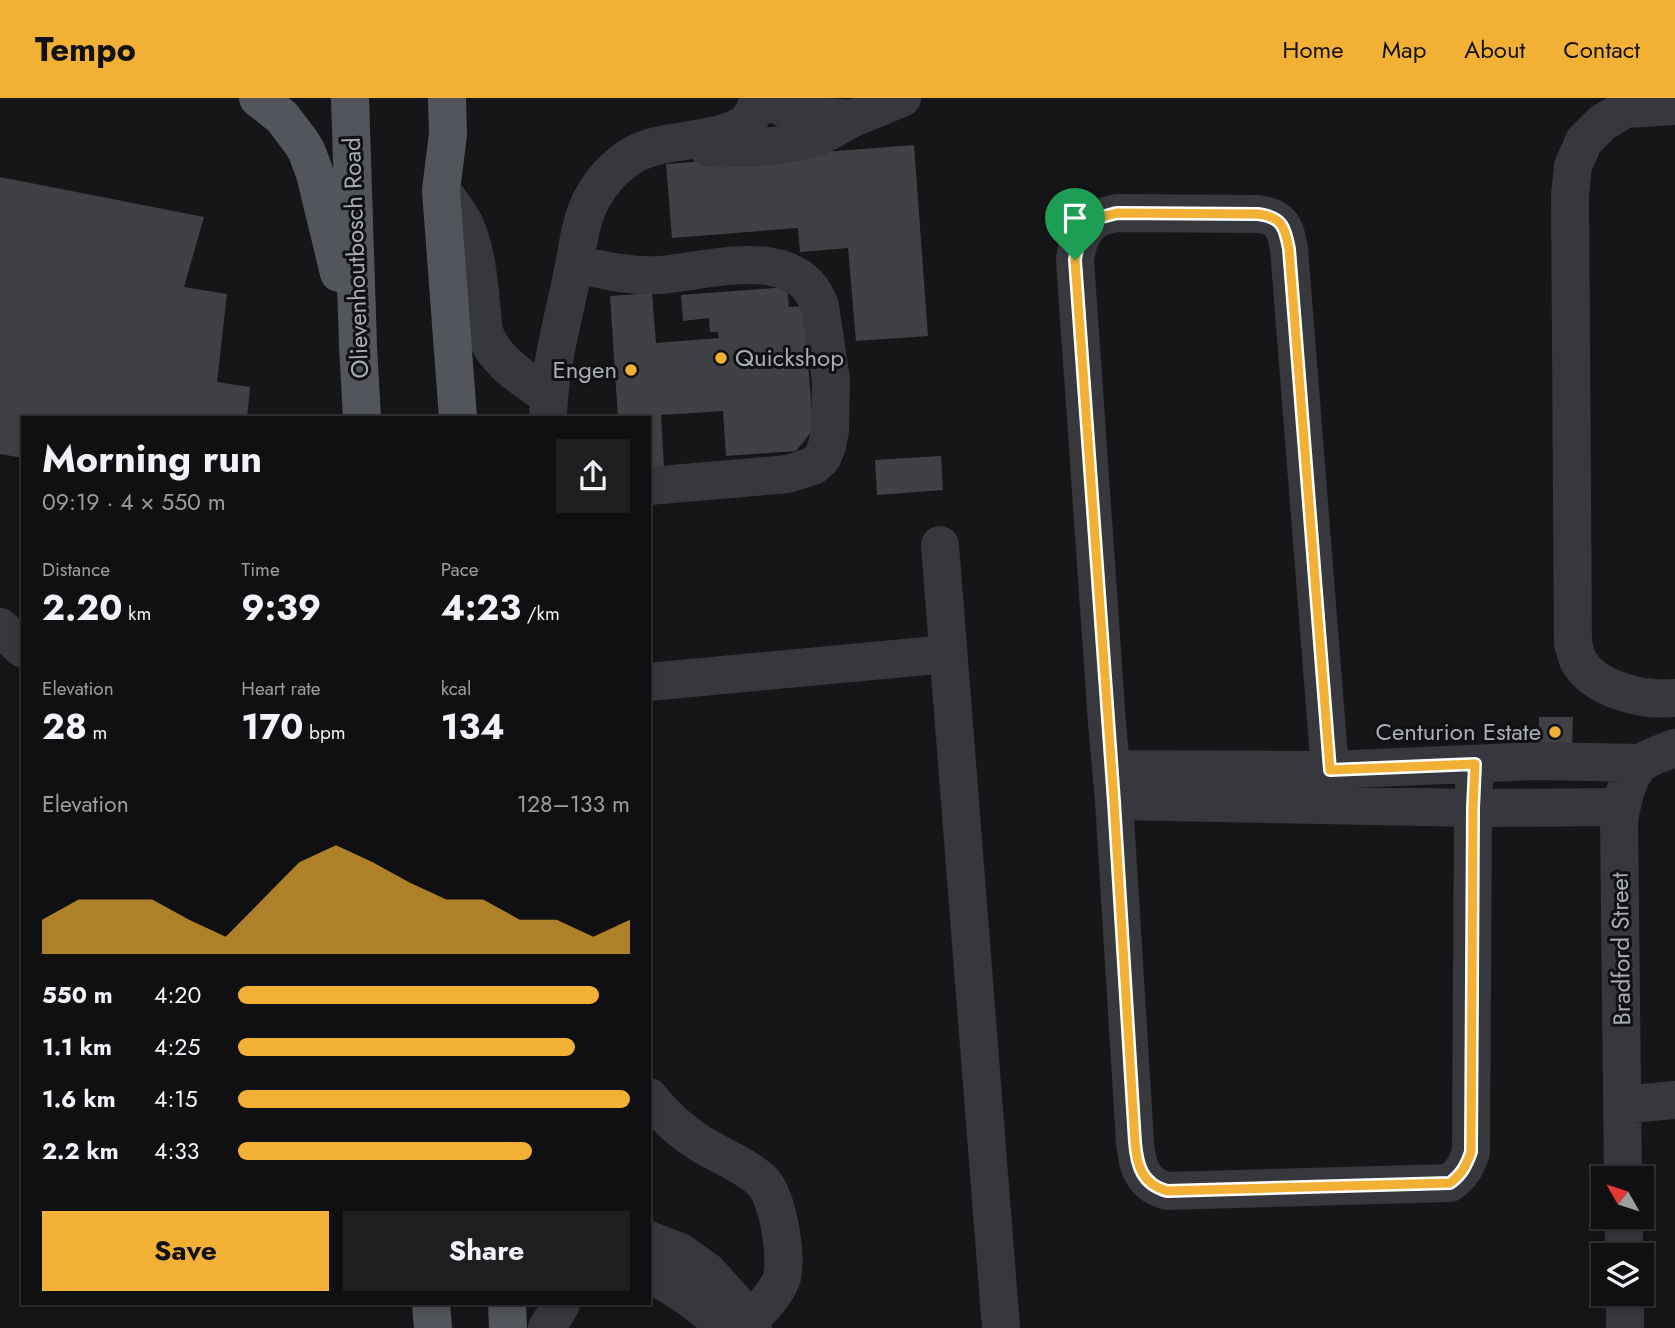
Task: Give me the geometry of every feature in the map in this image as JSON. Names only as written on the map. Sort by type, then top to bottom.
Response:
[{"type":"main road","points":[[258,98],[282,117],[307,152],[315,174],[358,346]]},
{"type":"main road","name":"Olievenhoutbosch Road","points":[[350,98],[362,416]]},
{"type":"main road","points":[[458,416],[441,191],[448,116],[478,98]]},
{"type":"main road","points":[[431,1305],[433,1328]]},
{"type":"main road","points":[[507,1305],[509,1328]]},
{"type":"street","points":[[548,407],[554,360],[577,244],[588,208],[600,186],[617,166],[638,152],[736,129],[752,116],[759,98]]},
{"type":"street","points":[[768,98],[777,105],[807,115],[850,119]]},
{"type":"street","points":[[674,143],[710,148],[768,146],[818,136],[850,119],[902,98]]},
{"type":"street","points":[[1675,106],[1625,109],[1602,123],[1584,141],[1573,166],[1570,210],[1573,644],[1579,661],[1600,682],[1641,696],[1675,698]]},
{"type":"street","points":[[441,191],[468,231],[474,252],[484,332],[488,343],[548,407]]},
{"type":"street","points":[[1330,788],[1286,233],[1281,223],[1272,216],[1117,213],[1095,220],[1077,243],[1075,260],[1113,785],[1136,1154],[1144,1176],[1154,1187],[1167,1191],[1450,1183],[1460,1176],[1471,1152],[1475,764]]},
{"type":"street","points":[[575,264],[636,275],[659,275],[737,265],[783,268],[806,283],[816,295],[820,306],[831,380],[830,430],[822,458],[813,466],[788,474],[651,486]]},
{"type":"street","points":[[940,545],[1001,1328]]},
{"type":"street","points":[[0,627],[21,647]]},
{"type":"street","points":[[651,682],[947,654]]},
{"type":"street","points":[[1330,788],[1475,764],[1658,755]]},
{"type":"street","name":"Bradford Street","points":[[1623,1166],[1619,821],[1622,798],[1628,784],[1658,755]]},
{"type":"street","points":[[1113,785],[1330,788],[1473,808],[1621,807]]},
{"type":"street","points":[[651,1099],[699,1143],[759,1178],[770,1191],[778,1212],[782,1277],[775,1291],[744,1326]]},
{"type":"street","points":[[1622,1105],[1675,1100]]},
{"type":"street","points":[[651,1241],[680,1252],[708,1272],[744,1326]]},
{"type":"street","points":[[651,1276],[744,1326]]},
{"type":"street","points":[[547,1328],[560,1305]]},
{"type":"street","points":[[1625,1306],[1625,1328]]},
{"type":"building","points":[[914,145],[928,336],[856,341],[848,248],[800,252],[798,228],[672,238],[666,164]]},
{"type":"building","points":[[0,177],[204,217],[184,287],[227,294],[217,382],[250,387],[247,416],[21,416],[21,458],[0,454]]},
{"type":"building","points":[[787,287],[789,307],[804,306],[813,430],[796,451],[726,456],[723,411],[661,415],[664,468],[651,469],[651,416],[618,416],[610,296],[652,293],[656,343],[719,338],[718,332],[710,332],[709,318],[683,321],[681,295]]},
{"type":"building","points":[[941,456],[943,490],[877,495],[875,460]]},
{"type":"building","name":"Centurion Estate","points":[[1539,717],[1573,717],[1572,746],[1538,746]]},
{"type":"place","name":"Quickshop","points":[[721,358]]},
{"type":"place","name":"Engen","points":[[631,370]]},
{"type":"place","name":"Centurion Estate","points":[[1555,732]]},
{"type":"route","points":[[1117,213],[1258,214],[1272,216],[1281,223],[1286,233],[1330,770],[1475,764],[1471,1152],[1460,1176],[1450,1183],[1167,1191],[1154,1187],[1139,1165],[1135,1142],[1114,802],[1075,260],[1077,243],[1086,229],[1095,220],[1117,213]]}]
